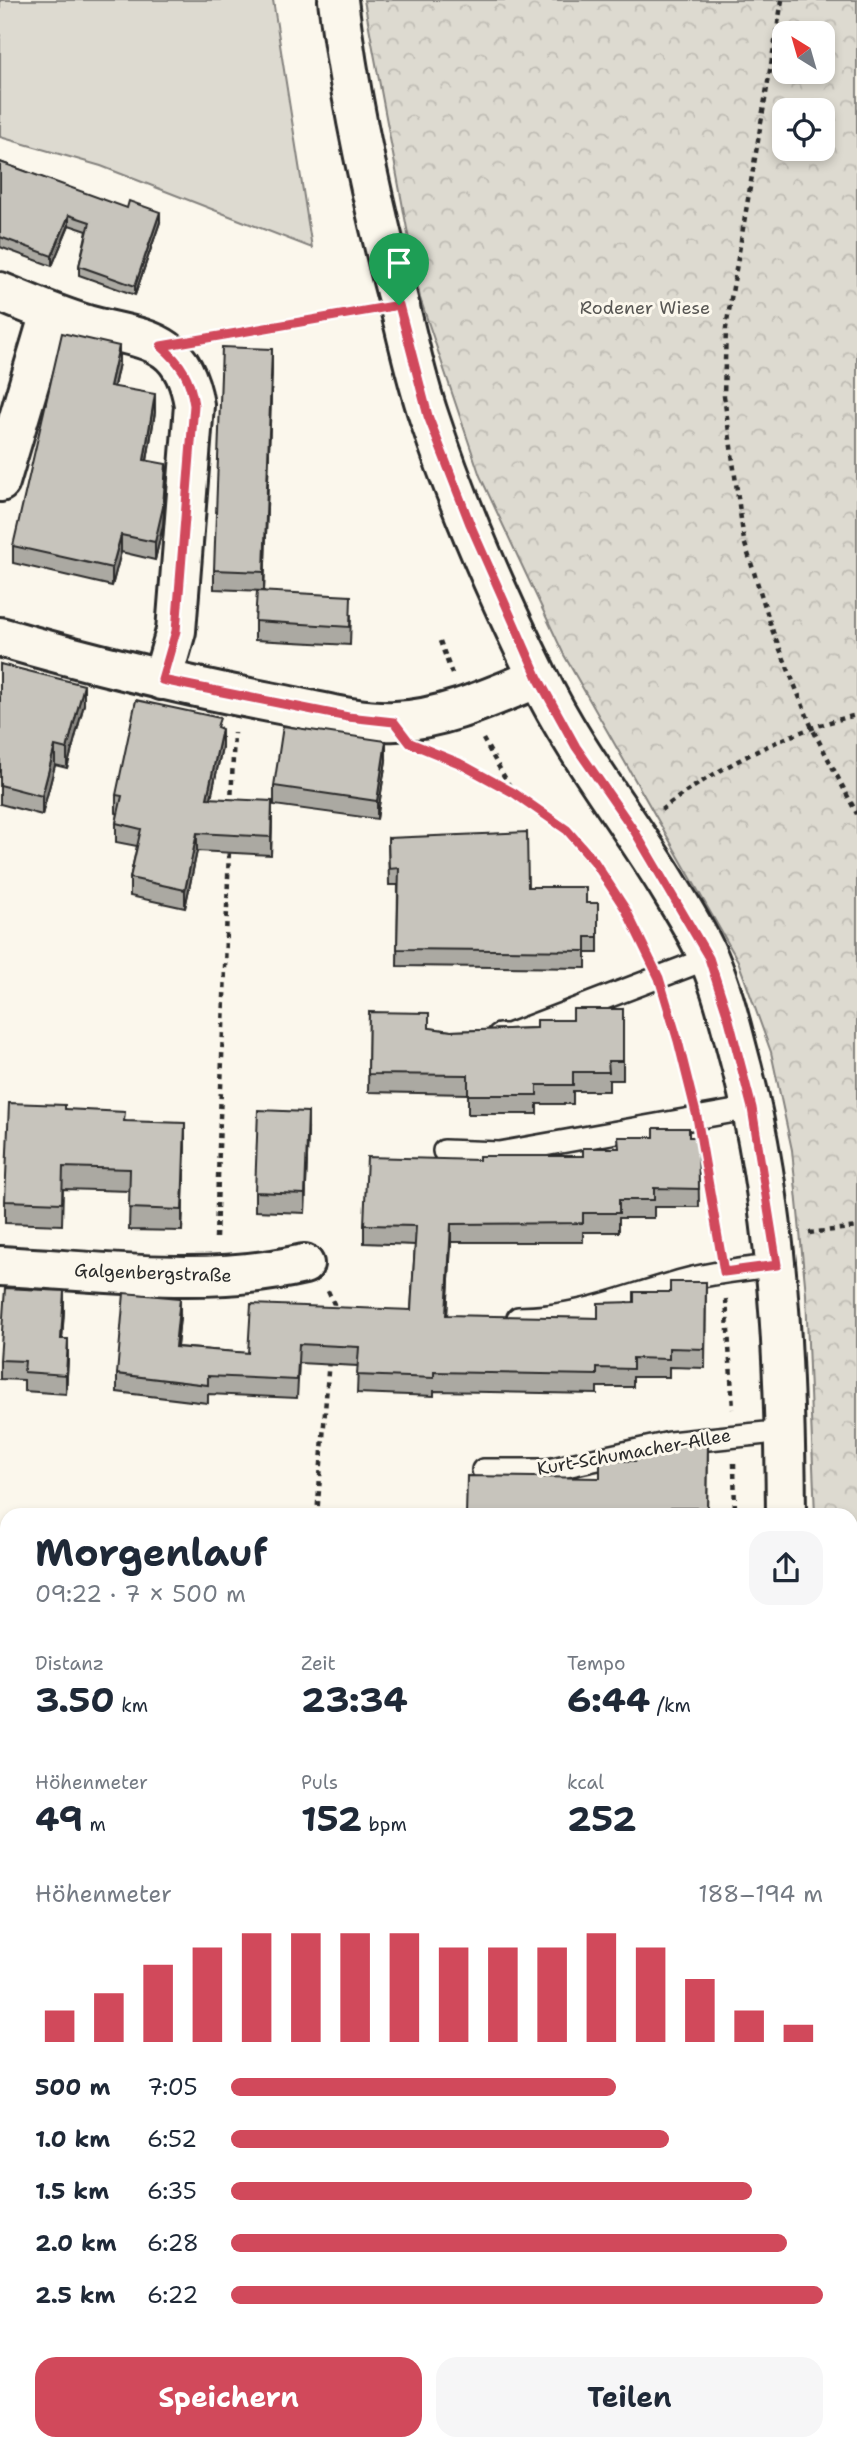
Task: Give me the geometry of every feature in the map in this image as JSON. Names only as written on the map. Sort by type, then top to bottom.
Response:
[{"type":"street","points":[[338,0],[349,90],[428,416],[470,524],[538,678],[576,747],[635,832],[709,958],[729,1020],[752,1108],[777,1265],[786,1508]]},
{"type":"street","points":[[0,292],[50,313],[142,337],[161,346],[178,361],[190,380],[194,405],[176,631],[162,680]]},
{"type":"street","points":[[0,482],[50,313]]},
{"type":"street","points":[[0,637],[162,680],[235,696],[348,717],[394,722],[465,707],[538,678]]},
{"type":"street","name":"Galgenbergstraße","points":[[0,1266],[214,1277],[262,1274],[304,1264]]},
{"type":"lane","points":[[474,1036],[508,1035],[709,958]]},
{"type":"lane","points":[[444,1151],[499,1153],[752,1108]]},
{"type":"lane","points":[[501,1318],[555,1317],[585,1312],[673,1283],[724,1272],[777,1265]]},
{"type":"lane","name":"Kurt-Schumacher-Allee","points":[[483,1470],[548,1470],[670,1443],[734,1434],[785,1431]]},
{"type":"path","points":[[782,0],[730,301],[724,396],[744,541],[773,632],[812,728],[857,814]]},
{"type":"path","points":[[161,346],[399,305]]},
{"type":"path","points":[[231,806],[235,696]]},
{"type":"path","points":[[664,807],[737,762],[812,728],[857,715]]},
{"type":"path","points":[[394,722],[410,743],[459,763],[514,793],[567,830],[594,861],[626,910],[659,978],[697,1117],[724,1272],[734,1434],[735,1508]]},
{"type":"path","points":[[214,1277],[230,834]]},
{"type":"path","points":[[799,1234],[857,1227]]},
{"type":"path","points":[[304,1264],[325,1285],[334,1304],[333,1317]]},
{"type":"path","points":[[318,1508],[330,1356]]},
{"type":"green space","points":[[0,0],[273,0],[312,248],[101,166],[0,137]]},
{"type":"green space","name":"Rodener Wiese","points":[[364,0],[857,0],[857,1508],[815,1508],[806,1294],[792,1150],[771,1052],[738,961],[564,655],[480,476],[420,298]]},
{"type":"building","points":[[0,162],[127,208],[129,201],[160,212],[135,286],[79,266],[90,222],[69,215],[52,256],[0,237]]},
{"type":"building","points":[[62,333],[119,346],[110,386],[155,394],[144,460],[166,464],[163,507],[155,542],[121,535],[112,568],[13,546]]},
{"type":"building","points":[[222,347],[272,349],[264,572],[214,570]]},
{"type":"building","points":[[257,591],[351,596],[350,627],[255,621]]},
{"type":"building","points":[[0,664],[84,685],[67,749],[55,746],[42,796],[0,785]]},
{"type":"building","points":[[136,700],[220,718],[217,727],[222,729],[207,798],[272,801],[271,837],[197,833],[185,890],[130,878],[141,829],[116,823],[122,796],[116,795]]},
{"type":"building","points":[[283,726],[386,741],[377,801],[274,786]]},
{"type":"building","points":[[527,832],[528,887],[586,887],[586,903],[598,903],[598,937],[586,937],[586,951],[397,949],[399,868],[389,869],[388,838]]},
{"type":"building","points":[[573,1009],[623,1009],[623,1061],[608,1061],[609,1072],[573,1072],[573,1085],[537,1085],[537,1095],[468,1095],[468,1075],[368,1074],[369,1012],[429,1013],[429,1028],[451,1031],[537,1028],[537,1020],[573,1020]]},
{"type":"building","points":[[9,1103],[65,1105],[65,1109],[125,1112],[124,1121],[185,1123],[182,1210],[129,1208],[130,1169],[63,1167],[62,1203],[5,1201]]},
{"type":"building","points":[[258,1110],[308,1112],[305,1194],[255,1192]]},
{"type":"building","points":[[654,1128],[689,1128],[689,1137],[698,1137],[699,1189],[654,1188],[654,1200],[619,1200],[619,1213],[583,1213],[583,1223],[451,1224],[446,1315],[598,1318],[598,1303],[634,1302],[634,1292],[670,1292],[670,1282],[706,1282],[705,1349],[669,1348],[669,1359],[633,1358],[633,1369],[597,1368],[597,1375],[434,1372],[434,1378],[357,1375],[359,1347],[299,1344],[297,1380],[208,1376],[208,1385],[117,1374],[124,1293],[180,1298],[175,1347],[248,1353],[251,1304],[411,1310],[416,1226],[364,1225],[367,1157],[479,1160],[479,1156],[583,1156],[583,1148],[619,1148],[618,1137],[654,1137]]},
{"type":"building","points":[[5,1288],[64,1291],[61,1339],[68,1339],[66,1375],[24,1372],[25,1361],[0,1360]]},
{"type":"building","points":[[672,1441],[708,1442],[707,1508],[466,1508],[467,1476],[600,1478],[600,1460],[636,1461],[636,1451],[672,1451]]},
{"type":"route","points":[[399,305],[428,416],[470,524],[538,678],[576,747],[635,832],[709,958],[729,1020],[752,1108],[764,1168],[777,1265],[724,1272],[697,1117],[659,978],[626,910],[594,861],[567,830],[514,793],[459,763],[410,743],[394,722],[348,717],[162,680],[176,631],[194,405],[190,380],[178,361],[161,346],[399,305]]}]
